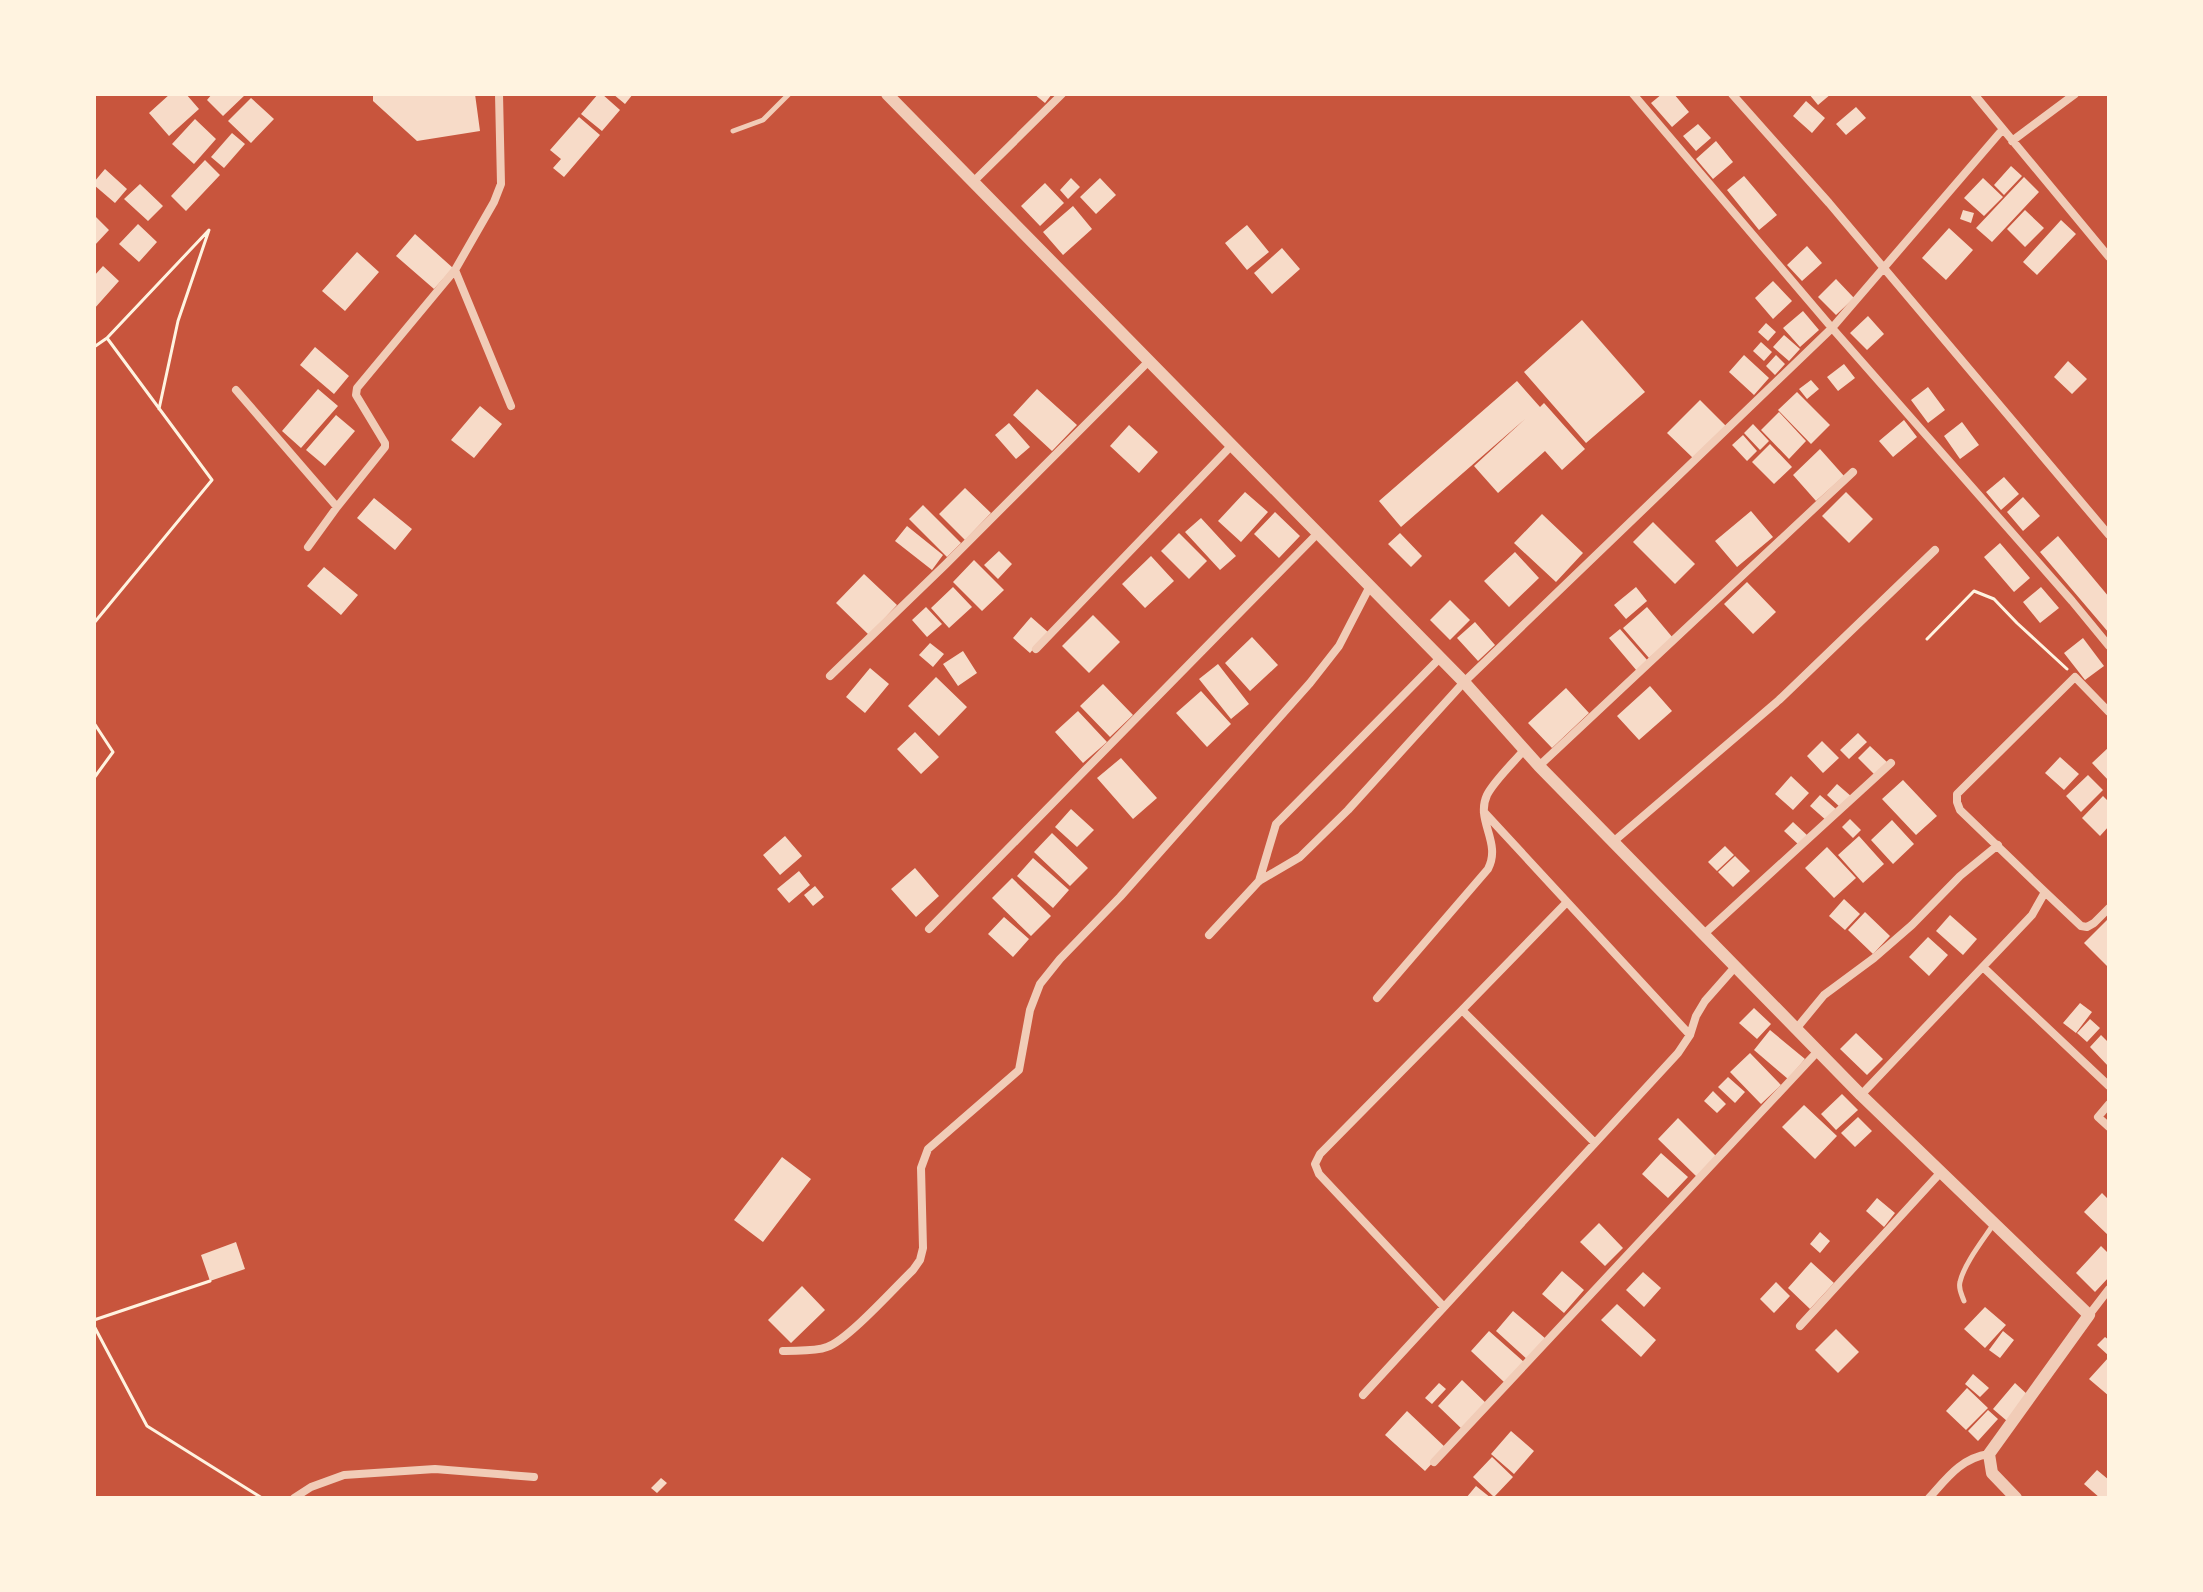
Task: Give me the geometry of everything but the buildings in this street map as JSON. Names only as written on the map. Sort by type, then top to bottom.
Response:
[{"type":"street","points":[[308,547],[385,447],[356,395],[357,388],[455,270],[494,202],[501,184],[499,94]]},
{"type":"street","points":[[887,94],[1464,682],[1539,766],[1796,1029],[2089,1315]]},
{"type":"street","points":[[973,182],[1062,94]]},
{"type":"street","points":[[1633,94],[2109,646]]},
{"type":"street","points":[[1732,94],[1829,203],[2109,535]]},
{"type":"street","points":[[1974,94],[2109,257]]},
{"type":"street","points":[[2012,141],[2075,94]]},
{"type":"street","points":[[1209,935],[1259,881],[1300,857],[1348,810],[1464,682],[1832,328],[2003,129]]},
{"type":"street","points":[[455,270],[511,406]]},
{"type":"street","points":[[830,676],[1149,361]]},
{"type":"street","points":[[236,390],[337,507]]},
{"type":"street","points":[[1036,649],[1232,445]]},
{"type":"street","points":[[1539,766],[1853,472]]},
{"type":"street","points":[[929,929],[1318,533]]},
{"type":"street","points":[[1613,842],[1779,700],[1935,550]]},
{"type":"street","points":[[783,1351],[824,1349],[834,1345],[913,1270],[923,1248],[921,1168],[928,1149],[1019,1070],[1030,1010],[1040,984],[1310,683],[1339,646],[1370,586]]},
{"type":"street","points":[[1259,881],[1276,824],[1440,658]]},
{"type":"street","points":[[2109,712],[2075,677],[1957,794],[1960,810],[2081,926],[2094,923],[2109,908]]},
{"type":"street","points":[[1377,998],[1488,869],[1493,859],[1493,844],[1483,811],[1488,793],[1524,750]]},
{"type":"street","points":[[1704,934],[1891,763]]},
{"type":"street","points":[[1483,811],[1690,1035]]},
{"type":"street","points":[[1796,1029],[1824,995],[1903,934],[1960,876],[1998,845]]},
{"type":"street","points":[[1861,1095],[2032,915],[2045,892]]},
{"type":"street","points":[[1444,1307],[1319,1174],[1315,1164],[1320,1154],[1567,902]]},
{"type":"street","points":[[1363,1395],[1678,1053],[1705,1001],[1735,967]]},
{"type":"street","points":[[1983,967],[2109,1086]]},
{"type":"street","points":[[1462,1010],[1595,1143]]},
{"type":"street","points":[[1434,1462],[1818,1051]]},
{"type":"street","points":[[2109,1104],[2098,1117],[2109,1127]]},
{"type":"street","points":[[1800,1326],[1941,1172]]},
{"type":"street","points":[[2016,1498],[1992,1473],[1989,1454],[2109,1289]]},
{"type":"street","points":[[2100,1299],[2109,1307]]},
{"type":"street","points":[[1929,1498],[1958,1466],[1977,1456],[1989,1454]]},
{"type":"street","points":[[294,1498],[311,1487],[344,1475],[435,1469],[534,1477]]},
{"type":"lane","points":[[733,131],[763,120],[789,94]]},
{"type":"lane","points":[[1964,1301],[1959,1290],[1960,1282],[1994,1224]]},
{"type":"path","points":[[94,347],[107,338],[209,230],[178,321],[159,409]]},
{"type":"path","points":[[94,623],[212,480],[107,338]]},
{"type":"path","points":[[1927,639],[1974,591],[1994,599],[2075,677]]},
{"type":"path","points":[[94,723],[113,752],[94,778]]},
{"type":"path","points":[[94,1320],[210,1281]]},
{"type":"path","points":[[94,1326],[147,1426],[262,1498]]}]
